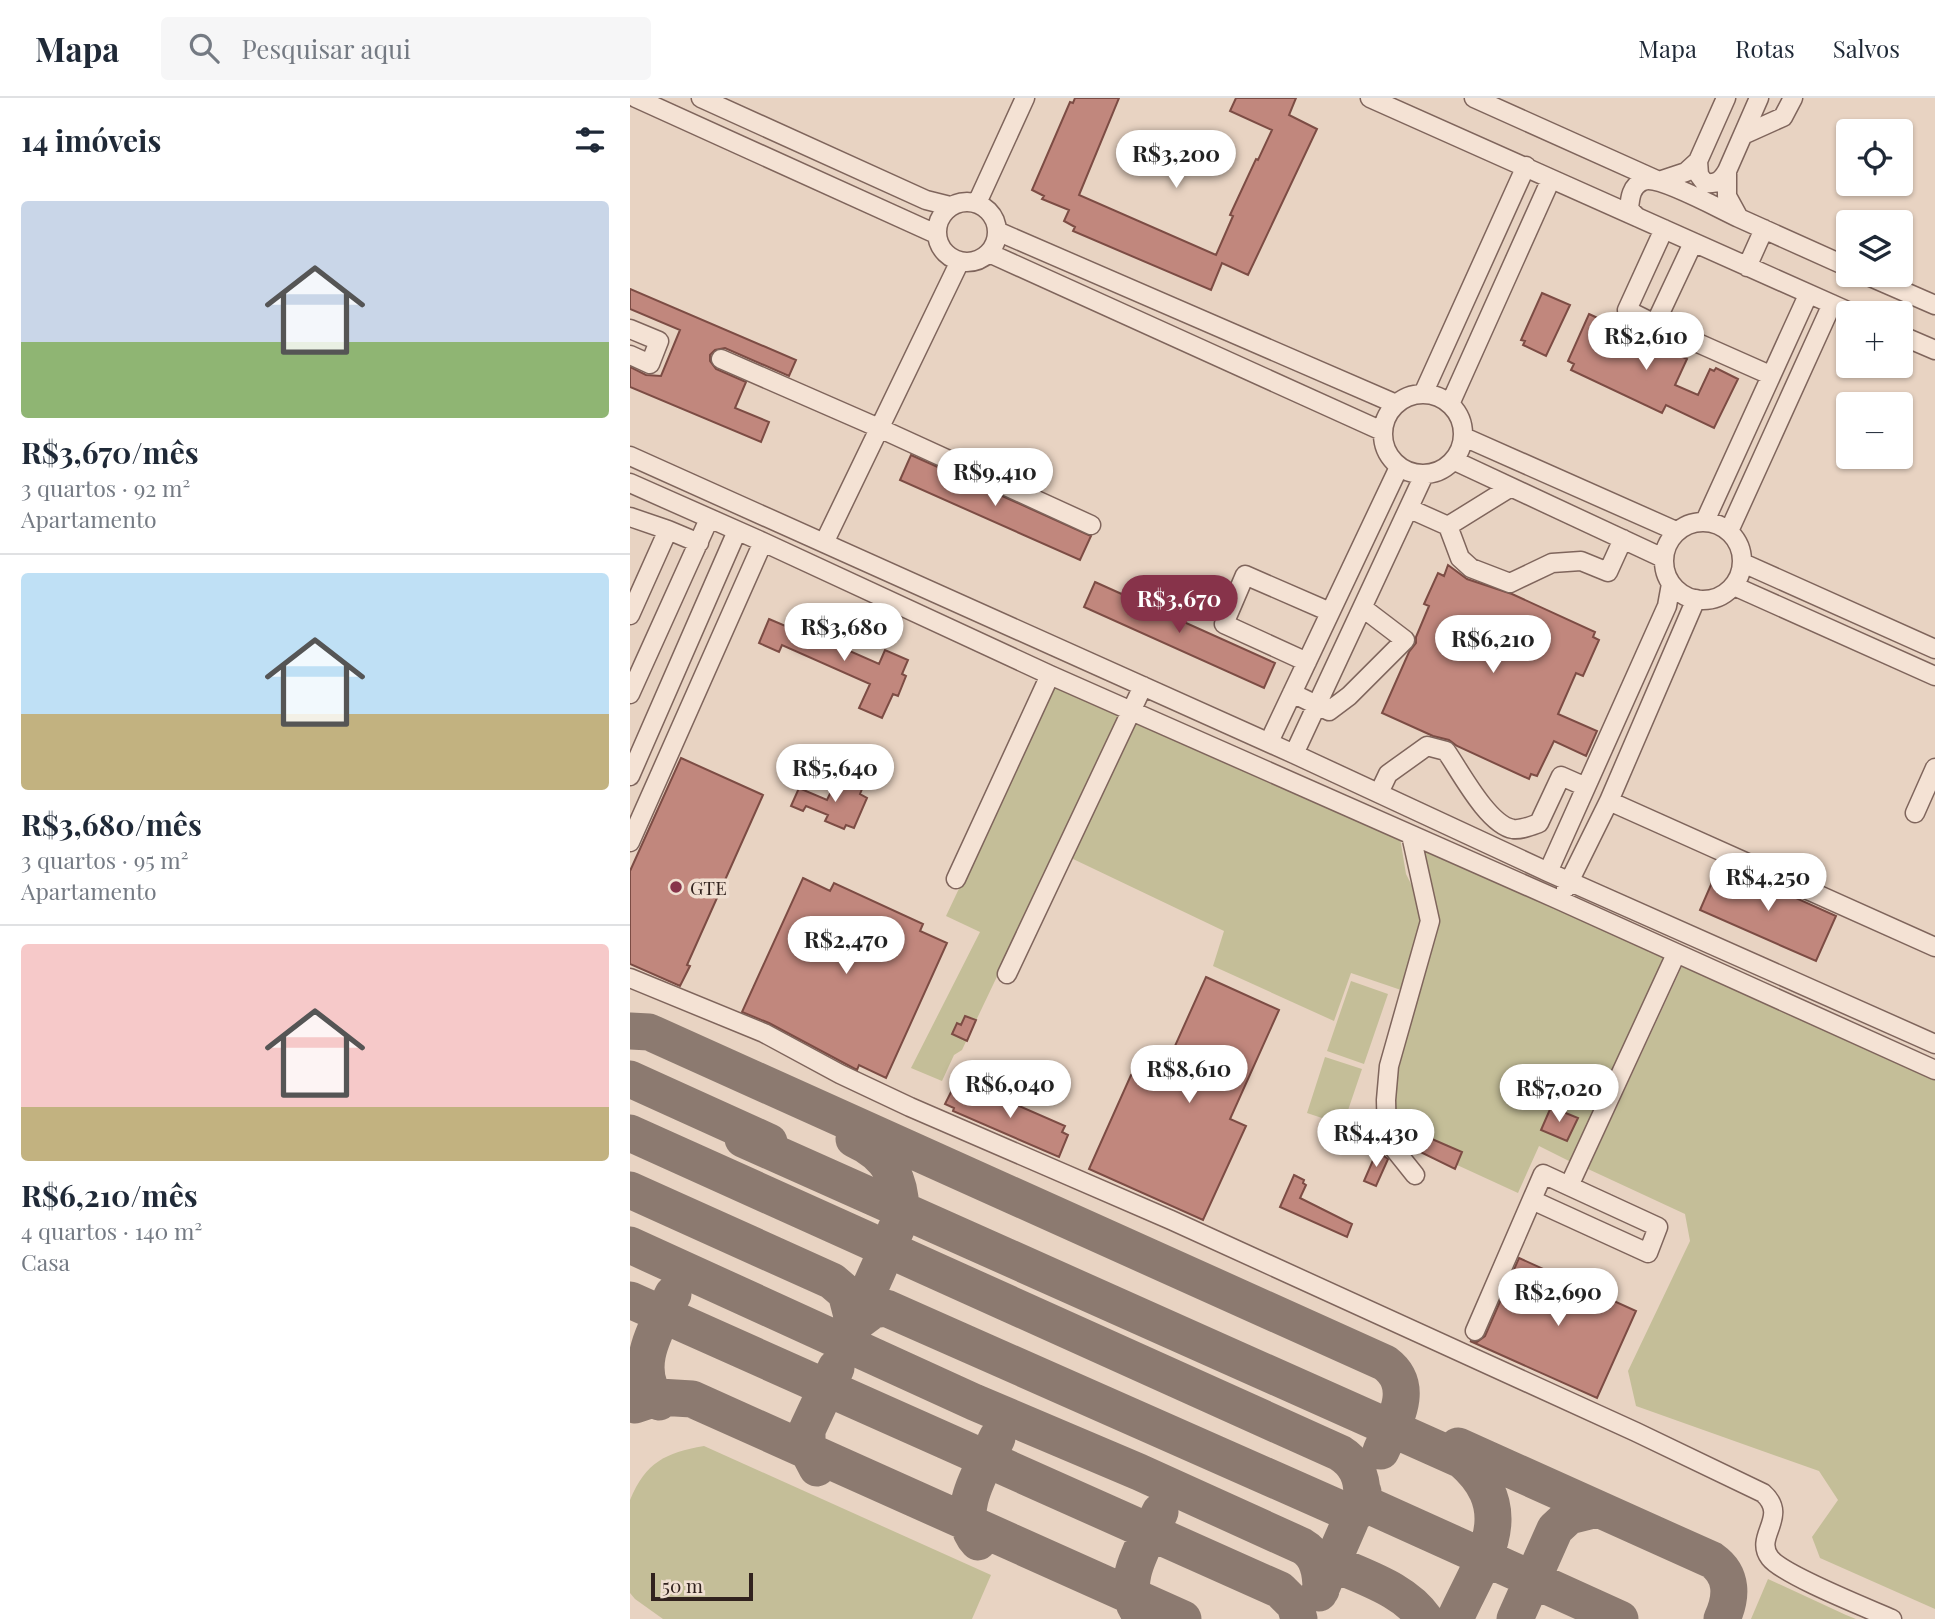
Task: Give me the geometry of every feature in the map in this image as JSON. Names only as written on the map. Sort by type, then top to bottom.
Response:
[{"type":"lane","points":[[636,98],[936,234]]},
{"type":"lane","points":[[701,98],[926,200],[950,206]]},
{"type":"lane","points":[[977,203],[1025,98]]},
{"type":"lane","points":[[1370,98],[1836,306]]},
{"type":"lane","points":[[1474,98],[1836,262]]},
{"type":"lane","points":[[1709,98],[1716,121]]},
{"type":"lane","points":[[1637,217],[1629,209],[1630,197],[1635,187],[1643,181],[1659,181],[1686,172],[1698,161],[1726,98]]},
{"type":"lane","points":[[1698,161],[1699,175],[1705,183],[1715,184],[1722,180],[1759,98]]},
{"type":"lane","points":[[1743,135],[1783,117],[1793,98]]},
{"type":"lane","points":[[1423,394],[1526,166]]},
{"type":"lane","points":[[1727,171],[1727,196],[1739,218]]},
{"type":"lane","points":[[1450,404],[1551,179]]},
{"type":"lane","points":[[967,201],[977,203],[990,212],[997,231],[995,244],[981,259],[960,261],[945,253],[936,234],[937,222],[950,206],[967,201]]},
{"type":"lane","points":[[1664,229],[1627,310],[1770,375]]},
{"type":"lane","points":[[1747,268],[1764,229]]},
{"type":"lane","points":[[997,231],[1396,404]]},
{"type":"lane","points":[[1656,324],[1693,243]]},
{"type":"lane","points":[[989,253],[1382,431]]},
{"type":"lane","points":[[824,543],[960,261]]},
{"type":"lane","points":[[1894,287],[1935,305]]},
{"type":"lane","points":[[1704,521],[1808,295]]},
{"type":"lane","points":[[1729,531],[1832,304]]},
{"type":"lane","points":[[630,329],[659,341],[650,364],[630,355]]},
{"type":"lane","points":[[1913,341],[1935,350]]},
{"type":"lane","points":[[721,359],[1091,525]]},
{"type":"lane","points":[[1423,394],[1431,394],[1454,408],[1463,426],[1464,437],[1462,449],[1455,461],[1438,472],[1424,475],[1411,474],[1390,458],[1382,431],[1387,415],[1396,404],[1403,399],[1423,394]]},
{"type":"lane","points":[[1464,437],[1676,531]]},
{"type":"lane","points":[[630,456],[1294,754],[1548,872],[1935,1044]]},
{"type":"lane","points":[[1455,461],[1663,558]]},
{"type":"lane","points":[[1269,743],[1399,467]]},
{"type":"lane","points":[[1294,754],[1424,475]]},
{"type":"lane","points":[[630,484],[763,542],[1050,676],[1559,900],[1935,1070]]},
{"type":"lane","points":[[1448,526],[1511,487]]},
{"type":"lane","points":[[1410,509],[1448,526],[1460,558],[1471,568],[1510,583],[1552,563],[1581,561],[1608,572],[1623,539]]},
{"type":"lane","points":[[630,517],[699,543]]},
{"type":"lane","points":[[630,694],[709,519]]},
{"type":"lane","points":[[1704,521],[1723,526],[1729,531],[1742,550],[1741,574],[1734,586],[1719,597],[1706,600],[1679,592],[1671,584],[1663,558],[1668,542],[1676,531],[1691,523],[1704,521]]},
{"type":"lane","points":[[630,615],[668,530]]},
{"type":"lane","points":[[658,779],[634,761],[737,531]]},
{"type":"lane","points":[[630,842],[763,542]]},
{"type":"lane","points":[[1743,563],[1935,649]]},
{"type":"lane","points":[[1307,662],[1224,624],[1245,575],[1330,612]]},
{"type":"lane","points":[[1548,872],[1667,606],[1671,584]]},
{"type":"lane","points":[[1734,586],[1935,676]]},
{"type":"lane","points":[[1559,900],[1609,801],[1696,599]]},
{"type":"lane","points":[[1292,693],[1329,710],[1339,704],[1405,640],[1363,608]]},
{"type":"lane","points":[[956,879],[1050,676]]},
{"type":"lane","points":[[1007,974],[1143,686]]},
{"type":"lane","points":[[1379,793],[1388,774],[1427,746],[1446,751],[1495,820],[1512,829],[1527,828],[1539,823],[1561,776],[1586,787]]},
{"type":"lane","points":[[1915,813],[1935,768]]},
{"type":"lane","points":[[1609,801],[1935,947]]},
{"type":"lane","points":[[1411,835],[1430,921],[1389,1066],[1386,1100],[1387,1140],[1415,1175]]},
{"type":"lane","points":[[1569,1186],[1676,954]]},
{"type":"lane","points":[[630,978],[764,1033],[840,1074],[910,1107],[1171,1220],[1763,1493],[1772,1501],[1774,1509],[1766,1547],[1770,1558],[1789,1572],[1892,1619]]},
{"type":"lane","points":[[1475,1331],[1543,1174],[1658,1227],[1648,1254],[1532,1200]]},
{"type":"shaded area","points":[[1062,683],[1123,712],[962,1050],[954,1055],[942,1081],[911,1068],[980,932],[946,916],[1054,688]]},
{"type":"shaded area","points":[[1136,718],[1400,838],[1406,874],[1419,900],[1425,922],[1401,990],[1351,973],[1334,1021],[1213,966],[1224,931],[1071,858]]},
{"type":"shaded area","points":[[1419,844],[1665,954],[1571,1162],[1539,1146],[1518,1193],[1394,1136],[1396,1061],[1438,918]]},
{"type":"shaded area","points":[[1684,962],[1935,1075],[1935,1609],[1820,1558],[1812,1537],[1838,1500],[1819,1471],[1636,1406],[1628,1371],[1690,1241],[1685,1214],[1588,1169]]},
{"type":"shaded area","points":[[1351,981],[1388,994],[1364,1064],[1327,1051]]},
{"type":"shaded area","points":[[1325,1057],[1362,1069],[1343,1125],[1307,1113]]},
{"type":"shaded area","points":[[704,1446],[991,1575],[972,1619],[663,1619],[630,1593],[630,1500],[643,1477],[658,1461],[678,1452]]},
{"type":"shaded area","points":[[1768,1579],[1846,1615],[1856,1619],[1751,1619]]},
{"type":"building","points":[[1075,98],[1119,98],[1079,195],[1216,255],[1233,216],[1230,215],[1272,130],[1230,111],[1236,98],[1296,98],[1289,115],[1317,129],[1248,275],[1222,263],[1211,290],[1073,231],[1075,227],[1064,221],[1069,210],[1042,199],[1044,196],[1032,190],[1070,102],[1073,103]]},
{"type":"building","points":[[630,289],[796,360],[789,376],[725,348],[715,350],[710,355],[710,361],[716,369],[746,382],[735,408],[769,422],[761,442],[630,387],[630,367],[646,375],[661,376],[680,330],[630,309]]},
{"type":"building","points":[[1542,293],[1570,305],[1546,356],[1523,345],[1525,341],[1521,340]]},
{"type":"building","points":[[1589,314],[1687,359],[1675,385],[1698,395],[1710,369],[1714,371],[1716,368],[1738,379],[1714,428],[1666,405],[1662,413],[1571,370],[1574,364],[1568,361]]},
{"type":"building","points":[[911,455],[1091,536],[1080,560],[900,480]]},
{"type":"building","points":[[1448,565],[1467,579],[1512,594],[1595,632],[1593,637],[1599,640],[1583,676],[1576,673],[1558,714],[1597,731],[1586,756],[1554,741],[1537,776],[1531,774],[1529,779],[1449,740],[1433,736],[1382,713],[1409,652],[1416,643],[1429,606],[1424,604],[1438,573],[1444,576]]},
{"type":"building","points":[[1095,582],[1275,663],[1264,688],[1084,607]]},
{"type":"building","points":[[769,619],[790,628],[791,625],[879,664],[885,650],[908,660],[902,674],[906,676],[898,696],[893,694],[882,718],[859,708],[870,684],[782,645],[779,652],[759,643]]},
{"type":"building","name":"GTE","points":[[681,758],[763,795],[680,986],[630,964],[630,871]]},
{"type":"building","points":[[843,781],[862,789],[860,794],[867,798],[854,828],[846,825],[844,829],[825,821],[828,815],[806,806],[803,811],[791,806],[799,788],[827,800],[835,783],[841,786]]},
{"type":"building","points":[[1720,864],[1836,916],[1816,961],[1700,910]]},
{"type":"building","points":[[803,878],[830,891],[834,883],[923,924],[920,931],[947,943],[886,1078],[859,1065],[857,1070],[769,1023],[742,1012]]},
{"type":"building","points":[[1206,977],[1279,1010],[1230,1119],[1246,1126],[1203,1220],[1089,1169],[1131,1075],[1157,1086]]},
{"type":"building","points":[[965,1016],[976,1020],[967,1041],[952,1034],[957,1023],[961,1025]]},
{"type":"building","points":[[954,1086],[962,1090],[964,1087],[988,1098],[995,1096],[1008,1105],[1010,1102],[1065,1126],[1062,1132],[1068,1135],[1059,1157],[953,1111],[954,1108],[945,1104]]},
{"type":"building","points":[[1551,1107],[1578,1118],[1567,1141],[1541,1130]]},
{"type":"building","points":[[1402,1126],[1462,1152],[1455,1169],[1406,1145],[1398,1136]]},
{"type":"building","points":[[1377,1151],[1388,1159],[1376,1186],[1364,1181]]},
{"type":"building","points":[[1294,1175],[1304,1180],[1306,1185],[1300,1198],[1352,1224],[1347,1237],[1280,1207]]},
{"type":"building","points":[[1519,1258],[1636,1311],[1597,1398],[1470,1341],[1477,1342],[1485,1336]]},
{"type":"taxiway","points":[[630,1031],[649,1032],[1385,1363],[1395,1372],[1401,1394],[1396,1417],[1381,1451]]},
{"type":"taxiway","points":[[630,1079],[769,1142]]},
{"type":"taxiway","points":[[630,1133],[1340,1453],[1357,1471],[1362,1495]]},
{"type":"taxiway","points":[[743,1139],[1462,1460],[1480,1479],[1490,1499],[1493,1518],[1491,1537],[1484,1557],[1455,1619]]},
{"type":"taxiway","points":[[854,1139],[877,1153],[892,1172],[900,1194],[900,1221]]},
{"type":"taxiway","points":[[630,1190],[832,1281],[846,1293],[854,1324],[873,1310],[886,1308],[1354,1515]]},
{"type":"taxiway","points":[[852,1328],[897,1227]]},
{"type":"taxiway","points":[[630,1245],[974,1402],[1139,1472],[1302,1546],[1312,1554],[1318,1565],[1321,1590]]},
{"type":"taxiway","points":[[659,1402],[651,1389],[646,1363],[653,1335],[673,1294]]},
{"type":"taxiway","points":[[630,1300],[1280,1590],[1295,1605],[1299,1619]]},
{"type":"taxiway","points":[[817,1468],[807,1449],[807,1430],[836,1368]]},
{"type":"taxiway","points":[[635,1405],[659,1397],[692,1399],[1183,1619]]},
{"type":"taxiway","points":[[978,1542],[971,1531],[969,1505],[972,1491],[997,1438]]},
{"type":"taxiway","points":[[1458,1446],[1712,1560],[1724,1572],[1729,1587],[1728,1603],[1722,1619]]},
{"type":"taxiway","points":[[1319,1593],[1363,1492]]},
{"type":"taxiway","points":[[1359,1501],[1620,1619]]},
{"type":"taxiway","points":[[1515,1619],[1555,1529],[1569,1516],[1597,1509]]},
{"type":"taxiway","points":[[1142,1616],[1134,1604],[1132,1578],[1141,1550],[1160,1512]]},
{"type":"taxiway","points":[[1333,1563],[1395,1592],[1425,1619]]},
{"type":"place","name":"GTE","points":[[676,887]]}]
